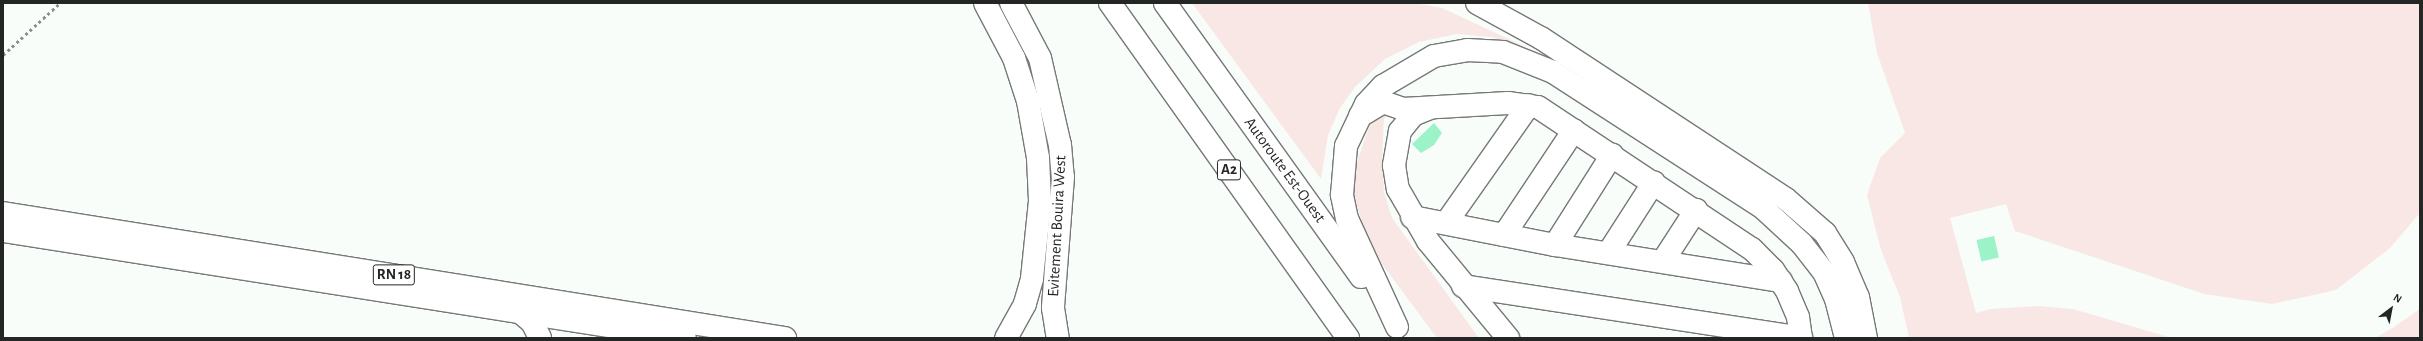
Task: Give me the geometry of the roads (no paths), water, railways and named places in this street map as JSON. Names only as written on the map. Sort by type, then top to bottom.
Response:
[{"type":"main road","name":"Evitement Bouira West","points":[[985,3],[1014,58],[1028,101],[1038,158],[1040,201],[1032,279],[1025,304],[1006,338]]},
{"type":"main road","name":"Evitement Bouira West","points":[[1011,3],[1040,58],[1060,145],[1063,177],[1053,308],[1058,338]]},
{"type":"main road","name":"A2","points":[[1110,3],[1348,338]]},
{"type":"main road","name":"Autoroute Est-Ouest","points":[[1166,3],[1401,333]]},
{"type":"main road","points":[[1477,3],[1541,38],[1786,199],[1825,234],[1843,262],[1858,297],[1866,338]]},
{"type":"main road","points":[[1401,333],[1356,241],[1342,195],[1346,146],[1360,116],[1374,95],[1406,70],[1434,56],[1467,50],[1509,54],[1553,72],[1763,208],[1789,230],[1824,272],[1836,299],[1846,338]]},
{"type":"main road","points":[[1406,70],[1401,79],[1401,96],[1425,107]]},
{"type":"main road","points":[[1360,116],[1383,102],[1403,109],[1425,107],[1529,105],[1547,111],[1696,210],[1747,246],[1781,281],[1798,317],[1801,338],[1463,286]]},
{"type":"main road","points":[[1446,223],[1529,105]]},
{"type":"main road","points":[[1425,107],[1406,122],[1394,151],[1395,177],[1412,217],[1463,286],[1508,338]]},
{"type":"main road","points":[[1504,235],[1574,130]]},
{"type":"main road","points":[[1555,245],[1612,155]]},
{"type":"main road","points":[[1609,252],[1654,182]]},
{"type":"main road","points":[[1663,261],[1696,210]]},
{"type":"main road","name":"RN 18","points":[[3,213],[786,338]]},
{"type":"main road","points":[[1412,217],[1555,245],[1609,252],[1781,281]]},
{"type":"main road","name":"RN 18","points":[[3,231],[685,338]]},
{"type":"main road","points":[[520,312],[532,322],[540,338]]},
{"type":"main road","points":[[540,338],[547,325],[562,319]]}]
